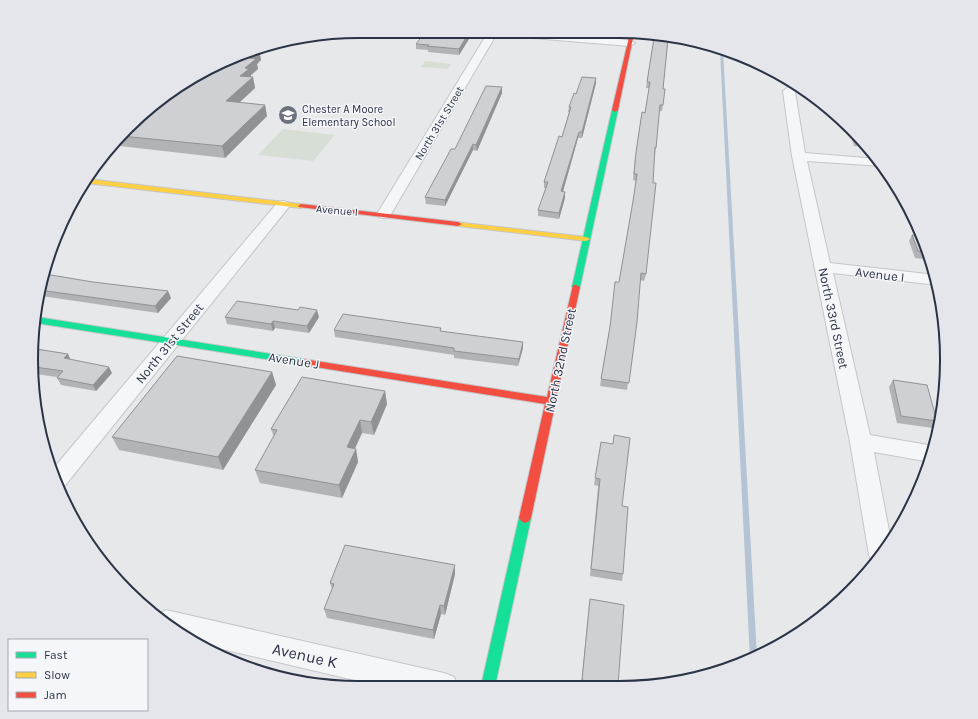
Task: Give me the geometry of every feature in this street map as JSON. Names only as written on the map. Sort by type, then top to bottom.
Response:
[{"type":"street","name":"North 31st Street","points":[[384,214],[489,38]]},
{"type":"street","points":[[568,38],[630,43]]},
{"type":"street","name":"North 32nd Street","points":[[489,681],[631,39]]},
{"type":"street","name":"North 33rd Street","points":[[792,89],[789,91],[799,156],[861,442],[880,547]]},
{"type":"street","points":[[799,156],[872,162]]},
{"type":"street","name":"Avenue I","points":[[92,182],[283,205],[384,214],[586,240]]},
{"type":"street","name":"North 31st Street","points":[[60,476],[283,205]]},
{"type":"street","name":"Avenue I","points":[[823,267],[930,279]]},
{"type":"street","name":"Avenue J","points":[[41,321],[551,401]]},
{"type":"street","points":[[861,442],[926,453]]},
{"type":"street","name":"Avenue K","points":[[180,626],[418,681]]},
{"type":"shaded area","points":[[425,61],[451,64],[448,69],[421,67]]},
{"type":"shaded area","points":[[283,129],[335,135],[313,161],[258,155]]},
{"type":"building","points":[[421,38],[466,38],[459,49],[416,44]]},
{"type":"building","points":[[654,40],[668,42],[663,89],[665,89],[663,105],[660,105],[656,148],[655,147],[653,183],[656,183],[646,274],[641,273],[637,322],[629,383],[601,379],[610,327],[615,282],[619,282],[633,201],[637,174],[634,174],[636,152],[642,112],[645,113],[650,82],[647,82]]},
{"type":"building","points":[[250,57],[249,58],[256,59],[245,68],[249,69],[240,76],[253,77],[226,101],[265,105],[222,146],[128,137],[164,104],[199,81],[236,62]]},
{"type":"building","points":[[582,77],[596,78],[582,132],[579,132],[561,191],[565,192],[559,213],[538,210],[548,182],[544,182],[559,136],[562,137],[571,107],[569,107],[574,93],[576,94]]},
{"type":"building","points":[[486,86],[502,87],[476,145],[473,144],[445,200],[425,197],[451,149],[455,149]]},
{"type":"building","points":[[912,235],[916,236],[921,251],[918,251]]},
{"type":"building","points":[[49,275],[93,282],[168,291],[155,306],[45,291]]},
{"type":"building","points":[[237,301],[298,310],[300,307],[317,310],[307,326],[273,321],[271,324],[225,317]]},
{"type":"building","points":[[343,314],[441,328],[440,331],[523,342],[519,359],[454,351],[454,348],[334,330]]},
{"type":"building","points":[[38,349],[68,354],[64,358],[109,367],[93,385],[57,378],[63,371],[38,367]]},
{"type":"building","points":[[177,356],[272,372],[218,457],[112,437]]},
{"type":"building","points":[[302,377],[385,391],[371,422],[360,420],[347,447],[356,449],[339,485],[255,470],[277,430],[271,429]]},
{"type":"building","points":[[893,380],[927,385],[935,414],[934,421],[901,416]]},
{"type":"building","points":[[614,435],[630,438],[622,506],[628,507],[623,574],[591,569],[600,479],[595,478],[601,442],[613,444]]},
{"type":"building","points":[[345,545],[455,565],[444,606],[440,605],[433,630],[324,609],[334,584],[330,583]]},
{"type":"building","points":[[590,599],[624,605],[618,681],[582,680]]},
{"type":"waterway","points":[[721,55],[753,652]]},
{"type":"traffic: fast","points":[[576,287],[615,110]]},
{"type":"traffic: fast","points":[[41,321],[303,362]]},
{"type":"traffic: fast","points":[[489,681],[525,518]]},
{"type":"traffic: slow","points":[[92,182],[301,206]]},
{"type":"traffic: slow","points":[[458,224],[586,239]]},
{"type":"traffic: jam","points":[[615,110],[631,39]]},
{"type":"traffic: jam","points":[[301,206],[458,224]]},
{"type":"traffic: jam","points":[[525,518],[576,287]]},
{"type":"traffic: jam","points":[[303,362],[551,401]]},
{"type":"place","name":"Chester A Moore Elementary School","points":[[288,115]]}]
